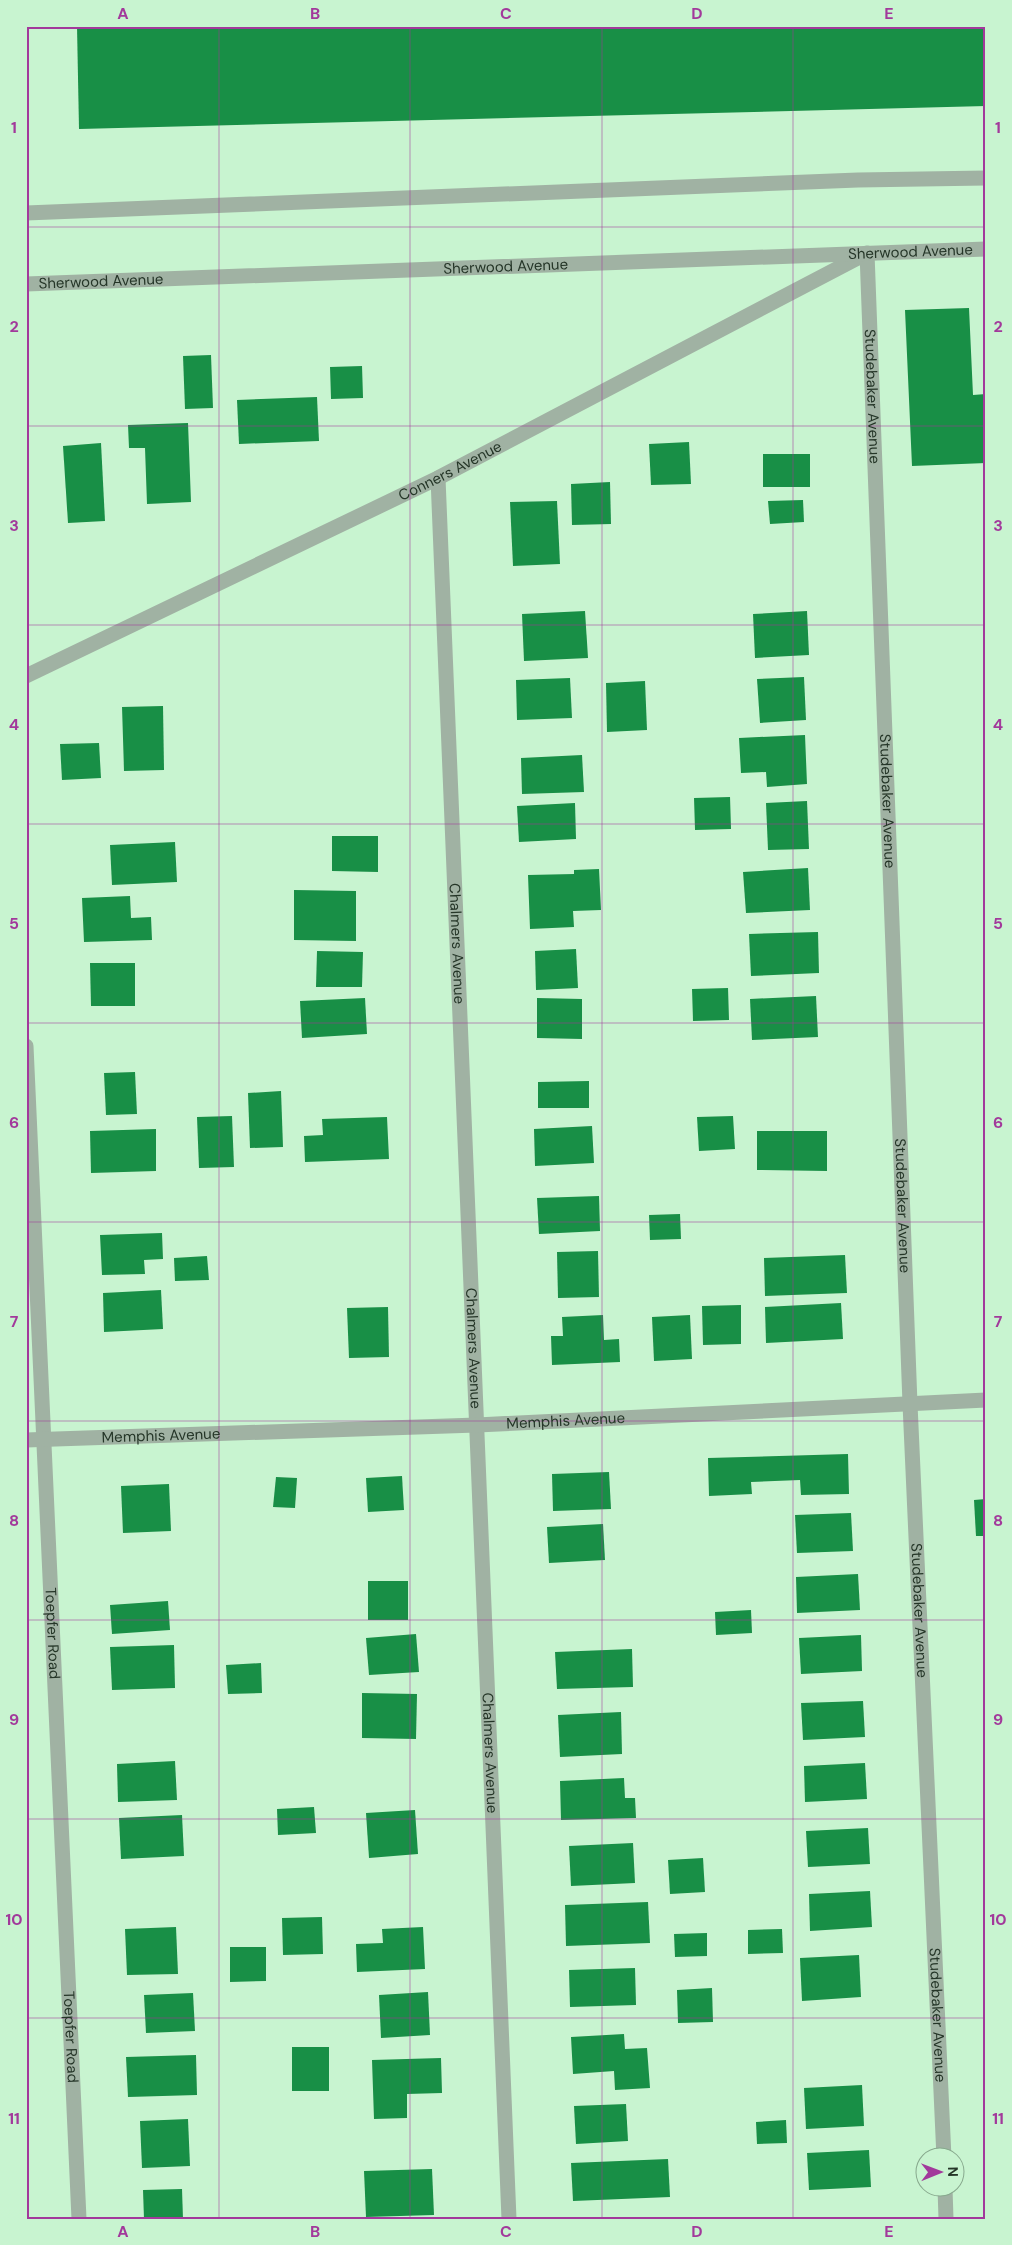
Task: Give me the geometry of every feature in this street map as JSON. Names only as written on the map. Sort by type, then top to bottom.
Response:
[{"type":"street","points":[[26,213],[858,180],[986,178]]},
{"type":"street","name":"Sherwood Avenue","points":[[26,284],[986,249]]},
{"type":"street","name":"Conners Avenue","points":[[26,676],[438,478],[867,253]]},
{"type":"street","name":"Studebaker Avenue","points":[[867,253],[910,1404],[944,2148]]},
{"type":"street","name":"Chalmers Avenue","points":[[438,478],[477,1425],[481,1578],[509,2219]]},
{"type":"street","name":"Toepfer Road","points":[[26,1046],[79,2219]]},
{"type":"street","name":"Memphis Avenue","points":[[26,1440],[477,1425],[986,1400]]},
{"type":"street","points":[[945,2198],[946,2219]]},
{"type":"building","points":[[77,26],[986,26],[986,106],[79,129]]},
{"type":"building","points":[[969,308],[973,395],[986,394],[986,463],[912,466],[905,310]]},
{"type":"building","points":[[211,355],[213,408],[185,409],[183,356]]},
{"type":"building","points":[[362,366],[363,398],[331,399],[330,367]]},
{"type":"building","points":[[317,397],[319,441],[239,444],[237,400]]},
{"type":"building","points":[[188,423],[191,502],[147,504],[145,448],[129,448],[128,425]]},
{"type":"building","points":[[689,442],[691,484],[651,485],[649,444]]},
{"type":"building","points":[[101,443],[105,521],[68,523],[63,446]]},
{"type":"building","points":[[763,454],[810,454],[810,487],[763,487]]},
{"type":"building","points":[[610,482],[611,524],[572,525],[571,484]]},
{"type":"building","points":[[803,500],[804,522],[770,524],[768,501]]},
{"type":"building","points":[[557,501],[560,564],[513,566],[510,502]]},
{"type":"building","points":[[585,611],[588,658],[524,661],[522,614]]},
{"type":"building","points":[[807,611],[809,655],[755,658],[753,614]]},
{"type":"building","points":[[804,677],[806,720],[760,723],[757,679]]},
{"type":"building","points":[[570,678],[572,718],[517,720],[516,680]]},
{"type":"building","points":[[645,681],[647,730],[607,732],[606,683]]},
{"type":"building","points":[[163,706],[164,770],[124,771],[122,707]]},
{"type":"building","points":[[805,735],[807,784],[767,787],[766,772],[741,773],[739,738]]},
{"type":"building","points":[[99,743],[101,778],[62,780],[60,744]]},
{"type":"building","points":[[582,755],[584,792],[522,794],[521,758]]},
{"type":"building","points":[[730,797],[731,829],[695,830],[694,798]]},
{"type":"building","points":[[807,801],[809,849],[768,850],[766,803]]},
{"type":"building","points":[[575,803],[576,839],[519,842],[517,806]]},
{"type":"building","points":[[332,836],[378,836],[378,872],[332,871]]},
{"type":"building","points":[[175,842],[177,882],[112,885],[110,845]]},
{"type":"building","points":[[808,868],[810,910],[746,913],[743,872]]},
{"type":"building","points":[[599,869],[601,910],[573,911],[574,927],[530,929],[528,875],[574,874],[574,870]]},
{"type":"building","points":[[294,890],[356,891],[356,941],[294,940]]},
{"type":"building","points":[[130,896],[131,918],[151,917],[152,940],[84,942],[82,898]]},
{"type":"building","points":[[818,932],[819,973],[751,976],[749,934]]},
{"type":"building","points":[[576,949],[578,988],[536,990],[535,951]]},
{"type":"building","points":[[317,951],[363,952],[362,987],[316,987]]},
{"type":"building","points":[[90,963],[135,963],[135,1006],[91,1006]]},
{"type":"building","points":[[728,988],[729,1020],[693,1021],[692,989]]},
{"type":"building","points":[[816,996],[818,1037],[752,1040],[750,999]]},
{"type":"building","points":[[365,998],[367,1034],[302,1038],[300,1001]]},
{"type":"building","points":[[537,998],[582,999],[582,1039],[537,1038]]},
{"type":"building","points":[[135,1072],[137,1114],[106,1115],[104,1073]]},
{"type":"building","points":[[589,1081],[589,1108],[538,1108],[538,1082]]},
{"type":"building","points":[[281,1091],[283,1147],[250,1148],[248,1093]]},
{"type":"building","points":[[232,1116],[234,1167],[199,1168],[197,1117]]},
{"type":"building","points":[[733,1116],[735,1149],[699,1151],[697,1117]]},
{"type":"building","points":[[387,1117],[389,1159],[305,1162],[304,1136],[323,1135],[322,1119]]},
{"type":"building","points":[[592,1126],[594,1163],[535,1166],[534,1129]]},
{"type":"building","points":[[156,1129],[156,1171],[91,1173],[90,1131]]},
{"type":"building","points":[[757,1131],[827,1131],[827,1171],[757,1170]]},
{"type":"building","points":[[599,1196],[600,1231],[539,1234],[537,1198]]},
{"type":"building","points":[[680,1214],[681,1239],[650,1240],[649,1215]]},
{"type":"building","points":[[162,1233],[163,1259],[144,1260],[145,1274],[102,1275],[100,1235]]},
{"type":"building","points":[[598,1251],[599,1297],[558,1298],[557,1252]]},
{"type":"building","points":[[845,1255],[847,1293],[765,1296],[764,1258]]},
{"type":"building","points":[[207,1256],[209,1280],[175,1281],[174,1258]]},
{"type":"building","points":[[161,1290],[163,1329],[104,1332],[103,1293]]},
{"type":"building","points":[[841,1303],[843,1339],[766,1343],[765,1307]]},
{"type":"building","points":[[741,1305],[741,1344],[703,1345],[702,1306]]},
{"type":"building","points":[[388,1307],[389,1357],[349,1358],[347,1308]]},
{"type":"building","points":[[603,1315],[604,1340],[619,1339],[620,1362],[552,1365],[551,1336],[563,1336],[562,1317]]},
{"type":"building","points":[[690,1315],[692,1359],[654,1361],[652,1317]]},
{"type":"building","points":[[848,1454],[849,1494],[801,1495],[800,1480],[751,1482],[752,1494],[709,1496],[708,1458]]},
{"type":"building","points":[[609,1472],[611,1509],[553,1511],[552,1474]]},
{"type":"building","points":[[402,1476],[404,1510],[368,1512],[366,1478]]},
{"type":"building","points":[[276,1477],[297,1478],[295,1508],[273,1507]]},
{"type":"building","points":[[169,1484],[171,1531],[123,1533],[121,1486]]},
{"type":"building","points":[[986,1499],[986,1536],[976,1536],[974,1500]]},
{"type":"building","points":[[851,1513],[853,1551],[797,1553],[795,1515]]},
{"type":"building","points":[[603,1524],[605,1560],[549,1563],[547,1527]]},
{"type":"building","points":[[858,1574],[860,1610],[797,1613],[796,1577]]},
{"type":"building","points":[[368,1581],[408,1581],[408,1620],[368,1620]]},
{"type":"building","points":[[168,1601],[170,1630],[112,1634],[110,1605]]},
{"type":"building","points":[[751,1610],[752,1633],[716,1635],[715,1612]]},
{"type":"building","points":[[416,1634],[419,1672],[369,1675],[366,1638]]},
{"type":"building","points":[[861,1635],[862,1671],[801,1674],[799,1638]]},
{"type":"building","points":[[174,1645],[175,1688],[112,1690],[110,1647]]},
{"type":"building","points":[[632,1649],[633,1687],[557,1689],[555,1652]]},
{"type":"building","points":[[261,1663],[262,1693],[228,1694],[226,1665]]},
{"type":"building","points":[[362,1693],[417,1694],[416,1739],[362,1738]]},
{"type":"building","points":[[863,1701],[865,1737],[803,1740],[801,1703]]},
{"type":"building","points":[[621,1712],[622,1754],[560,1757],[558,1715]]},
{"type":"building","points":[[175,1761],[177,1800],[118,1802],[117,1764]]},
{"type":"building","points":[[865,1763],[867,1799],[805,1802],[804,1766]]},
{"type":"building","points":[[624,1778],[625,1798],[635,1798],[636,1818],[561,1820],[560,1781]]},
{"type":"building","points":[[314,1807],[316,1833],[278,1835],[277,1809]]},
{"type":"building","points":[[415,1810],[418,1854],[369,1858],[366,1813]]},
{"type":"building","points":[[182,1815],[184,1856],[121,1859],[119,1818]]},
{"type":"building","points":[[868,1828],[870,1864],[808,1867],[806,1831]]},
{"type":"building","points":[[633,1843],[635,1883],[571,1886],[569,1846]]},
{"type":"building","points":[[703,1858],[705,1892],[670,1894],[668,1860]]},
{"type":"building","points":[[870,1891],[872,1927],[810,1931],[809,1894]]},
{"type":"building","points":[[648,1902],[650,1943],[566,1946],[565,1905]]},
{"type":"building","points":[[322,1917],[323,1954],[283,1955],[282,1918]]},
{"type":"building","points":[[176,1927],[178,1974],[127,1975],[125,1929]]},
{"type":"building","points":[[423,1927],[425,1969],[357,1972],[356,1944],[383,1943],[382,1929]]},
{"type":"building","points":[[782,1929],[783,1953],[748,1954],[748,1930]]},
{"type":"building","points":[[707,1933],[707,1956],[675,1957],[674,1934]]},
{"type":"building","points":[[230,1947],[266,1947],[266,1981],[230,1982]]},
{"type":"building","points":[[859,1955],[861,1997],[802,2001],[800,1958]]},
{"type":"building","points":[[635,1968],[636,2005],[570,2007],[569,1970]]},
{"type":"building","points":[[712,1988],[713,2022],[678,2023],[677,1990]]},
{"type":"building","points":[[428,1992],[430,2035],[381,2038],[379,1995]]},
{"type":"building","points":[[193,1993],[195,2031],[146,2033],[144,1995]]},
{"type":"building","points":[[624,2034],[625,2049],[647,2048],[650,2088],[615,2090],[614,2071],[573,2074],[571,2037]]},
{"type":"building","points":[[292,2047],[329,2047],[329,2091],[292,2091]]},
{"type":"building","points":[[196,2055],[197,2095],[128,2097],[126,2057]]},
{"type":"building","points":[[441,2058],[442,2093],[407,2094],[407,2118],[374,2119],[372,2060]]},
{"type":"building","points":[[862,2085],[864,2126],[806,2129],[804,2088]]},
{"type":"building","points":[[626,2104],[628,2141],[576,2144],[574,2106]]},
{"type":"building","points":[[188,2119],[190,2166],[142,2168],[140,2121]]},
{"type":"building","points":[[786,2120],[787,2143],[757,2144],[756,2122]]},
{"type":"building","points":[[869,2150],[871,2187],[809,2190],[807,2153]]},
{"type":"building","points":[[668,2159],[670,2197],[573,2201],[571,2163]]},
{"type":"building","points":[[432,2169],[434,2215],[366,2217],[364,2171]]},
{"type":"building","points":[[182,2189],[183,2219],[144,2219],[143,2190]]}]
